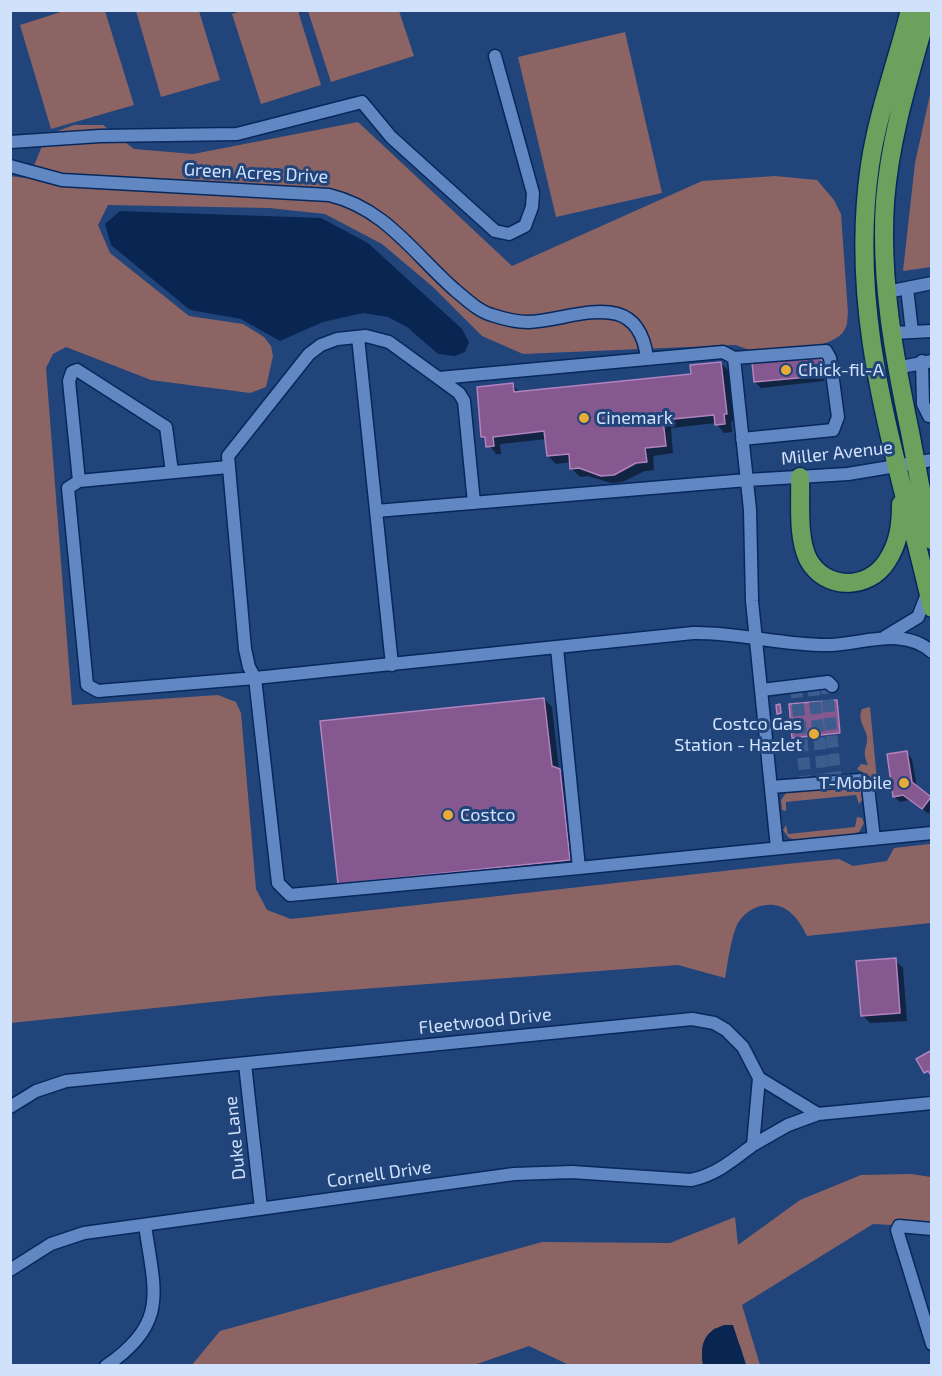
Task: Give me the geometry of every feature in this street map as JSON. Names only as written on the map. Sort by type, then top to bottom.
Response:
[{"type":"highway","points":[[910,10],[876,128],[870,166],[866,219],[865,293],[870,338],[895,466],[930,600]]},
{"type":"highway","points":[[928,10],[898,117],[889,166],[884,241],[886,292],[896,368],[923,461],[932,540]]},
{"type":"highway","points":[[800,477],[805,552],[815,569],[825,577],[846,584],[867,579],[886,563],[900,531],[902,487]]},
{"type":"street","points":[[10,141],[100,136],[237,135],[362,102],[403,148],[495,231],[509,234],[525,226],[533,201],[495,56]]},
{"type":"street","name":"Green Acres Drive","points":[[10,166],[36,176],[62,180],[318,194],[347,199],[388,223],[448,284],[487,314],[526,322],[590,312],[619,314],[636,327],[642,336],[647,358]]},
{"type":"street","points":[[886,292],[932,283]]},
{"type":"street","points":[[907,288],[912,332]]},
{"type":"street","points":[[892,333],[932,331]]},
{"type":"street","points":[[358,337],[392,664]]},
{"type":"street","points":[[474,503],[464,401],[459,393],[389,342],[374,337],[329,341],[309,354],[230,451],[228,467],[245,650],[249,667],[255,678],[278,883],[290,895],[932,833]]},
{"type":"street","points":[[439,378],[723,352],[734,358],[825,351],[829,356],[838,417],[833,430],[742,439]]},
{"type":"street","points":[[734,358],[747,480],[752,594],[777,848]]},
{"type":"street","points":[[896,368],[927,361],[923,404],[929,416],[932,416]]},
{"type":"street","points":[[79,481],[69,381],[72,372],[76,370],[166,427],[172,472]]},
{"type":"street","name":"Miller Avenue","points":[[376,511],[747,480],[848,474],[923,461]]},
{"type":"street","points":[[228,467],[79,481],[68,488],[87,685],[98,691],[255,678],[693,633],[757,637],[814,645],[854,643],[884,637],[913,640],[932,652]]},
{"type":"street","points":[[884,637],[918,617],[930,600]]},
{"type":"street","points":[[557,648],[579,868]]},
{"type":"street","points":[[762,690],[828,682],[832,686]]},
{"type":"street","points":[[771,787],[864,781],[868,787],[874,839]]},
{"type":"street","name":"Fleetwood Drive","points":[[10,1107],[36,1091],[66,1081],[692,1019],[714,1023],[733,1035],[752,1062],[759,1078]]},
{"type":"street","name":"Duke Lane","points":[[245,1064],[261,1208]]},
{"type":"street","points":[[753,1145],[759,1078],[818,1114],[932,1103]]},
{"type":"street","name":"Cornell Drive","points":[[10,1270],[65,1238],[261,1208],[539,1172],[691,1180],[717,1172],[753,1145],[788,1125],[818,1114]]},
{"type":"street","points":[[106,1365],[138,1339],[153,1308],[154,1295],[145,1225]]},
{"type":"street","points":[[932,1229],[899,1227],[897,1230],[932,1344]]},
{"type":"shaded area","points":[[67,10],[105,11],[134,105],[51,129],[20,25]]},
{"type":"shaded area","points":[[244,10],[298,11],[321,85],[261,104],[232,14]]},
{"type":"shaded area","points":[[136,11],[199,11],[220,80],[161,97]]},
{"type":"shaded area","points":[[308,11],[399,11],[414,56],[331,82]]},
{"type":"shaded area","points":[[625,32],[662,193],[556,217],[518,57]]},
{"type":"shaded area","points":[[931,90],[931,267],[903,271],[915,163]]},
{"type":"shaded area","points":[[358,122],[512,266],[702,181],[775,176],[817,180],[834,200],[841,214],[848,313],[846,327],[832,340],[820,345],[793,350],[755,351],[735,345],[523,354],[482,336],[433,287],[382,244],[325,214],[269,208],[108,205],[98,225],[110,253],[189,316],[243,324],[264,337],[271,346],[273,356],[266,387],[250,393],[151,380],[66,347],[53,354],[46,368],[72,705],[218,695],[236,702],[241,713],[256,889],[267,910],[291,919],[796,863],[839,859],[853,866],[887,861],[894,848],[930,844],[931,923],[807,936],[791,913],[776,905],[768,905],[753,909],[740,920],[732,939],[725,978],[678,965],[270,996],[11,1023],[10,176],[25,178],[35,163],[47,135],[74,125],[103,125],[134,149],[193,154]]},
{"type":"shaded area","points":[[870,707],[876,787],[869,776],[857,769],[861,764],[868,765],[865,752],[867,737],[860,717],[862,709]]},
{"type":"shaded area","points":[[853,786],[861,791],[862,800],[859,804],[856,795],[786,802],[786,811],[782,810],[781,800],[786,793]]},
{"type":"shaded area","points":[[857,817],[862,818],[864,823],[859,832],[853,834],[796,840],[789,838],[783,830],[786,825],[788,834],[855,827]]},
{"type":"shaded area","points":[[911,1174],[931,1177],[931,1227],[873,1224],[742,1305],[760,1365],[746,1365],[740,1345],[715,1328],[703,1345],[703,1365],[569,1365],[529,1346],[474,1365],[191,1366],[220,1331],[542,1242],[670,1243],[735,1217],[738,1245],[800,1200],[861,1175]]},
{"type":"water","points":[[120,211],[321,218],[368,243],[462,329],[469,342],[465,352],[455,356],[438,354],[407,327],[388,317],[363,313],[323,322],[280,341],[241,319],[190,310],[111,245],[105,224]]},
{"type":"water","points":[[724,1325],[733,1325],[746,1365],[703,1365],[704,1340],[711,1331]]},
{"type":"building","name":"Chick-fil-A","points":[[821,355],[822,363],[818,363],[819,376],[754,382],[752,362]]},
{"type":"building","name":"Cinemark","points":[[721,362],[727,414],[724,414],[725,424],[715,425],[714,415],[663,420],[666,446],[645,448],[647,462],[636,463],[614,475],[601,476],[579,468],[570,469],[569,454],[547,456],[544,431],[493,437],[494,446],[486,447],[485,437],[481,437],[477,387],[513,383],[514,392],[691,374],[690,365]]},
{"type":"building","name":"Costco","points":[[544,698],[552,766],[560,769],[570,860],[338,884],[320,721]]},
{"type":"building","points":[[837,700],[840,733],[792,738],[789,704]]},
{"type":"building","points":[[780,704],[781,713],[777,714],[776,705]]},
{"type":"building","points":[[907,751],[912,782],[931,797],[922,809],[903,795],[893,797],[887,754]]},
{"type":"building","points":[[896,958],[900,1013],[861,1016],[856,961]]},
{"type":"building","points":[[932,1050],[931,1075],[928,1071],[924,1073],[916,1059]]},
{"type":"tunnel","points":[[826,682],[836,781]]},
{"type":"tunnel","points":[[813,684],[824,782]]},
{"type":"tunnel","points":[[796,686],[806,784]]},
{"type":"place","name":"Chick-fil-A","points":[[786,370]]},
{"type":"place","name":"Cinemark","points":[[584,418]]},
{"type":"place","name":"Costco Gas Station - Hazlet","points":[[814,734]]},
{"type":"place","name":"T-Mobile","points":[[904,783]]},
{"type":"place","name":"Costco","points":[[448,815]]}]
